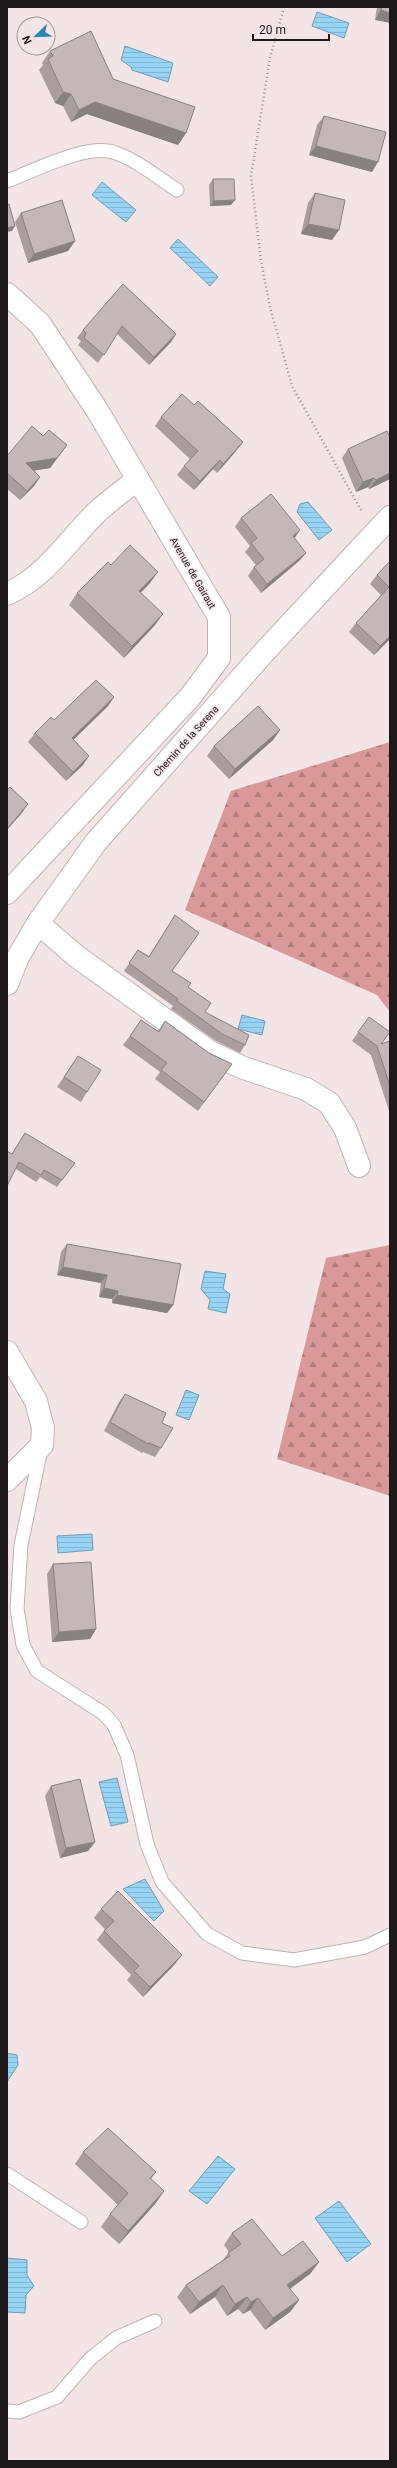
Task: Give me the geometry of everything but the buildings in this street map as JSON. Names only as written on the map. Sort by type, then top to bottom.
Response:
[{"type":"street","name":"Avenue de Gairaut","points":[[7,294],[40,324],[97,410],[219,617],[220,658],[190,697],[7,893]]},
{"type":"street","points":[[7,594],[25,586],[40,575],[97,512],[138,479]]},
{"type":"street","name":"Chemin de la Serena","points":[[7,984],[18,957],[38,923],[96,842],[242,677],[390,516]]},
{"type":"street","points":[[38,923],[76,956],[210,1052],[241,1067],[306,1089],[329,1103],[345,1128],[360,1166]]},
{"type":"street","points":[[7,1352],[36,1401],[43,1428],[42,1445],[7,1480]]},
{"type":"lane","points":[[7,181],[83,153],[98,150],[115,152],[177,190]]},
{"type":"lane","points":[[42,1445],[41,1458],[36,1470],[21,1544],[17,1609],[23,1645],[37,1671],[103,1713],[114,1726],[127,1755],[147,1844],[162,1882],[207,1934],[242,1953],[294,1960],[365,1947],[390,1935]]},
{"type":"lane","points":[[7,2174],[81,2222]]},
{"type":"lane","points":[[7,2411],[19,2412],[58,2397],[90,2359],[116,2338],[154,2321]]},
{"type":"path","points":[[284,7],[270,58],[251,176],[260,261],[270,307],[292,386],[374,534]]},
{"type":"green space","points":[[390,742],[390,1012],[377,995],[185,910],[231,791]]},
{"type":"green space","points":[[390,1245],[390,1496],[277,1459],[326,1258]]},
{"type":"water","points":[[317,12],[349,23],[344,38],[312,26]]},
{"type":"water","points":[[125,46],[173,63],[168,82],[132,70],[131,67],[121,60]]},
{"type":"water","points":[[102,182],[136,210],[126,222],[92,195]]},
{"type":"water","points":[[178,239],[218,277],[210,286],[170,248]]},
{"type":"water","points":[[308,502],[332,530],[319,540],[297,512],[300,504]]},
{"type":"water","points":[[242,1015],[265,1021],[262,1035],[238,1029]]},
{"type":"water","points":[[205,1271],[226,1274],[223,1289],[230,1294],[226,1313],[208,1309],[210,1300],[201,1289]]},
{"type":"water","points":[[186,1390],[199,1395],[189,1420],[176,1415]]},
{"type":"water","points":[[92,1534],[93,1550],[58,1553],[57,1536]]},
{"type":"water","points":[[117,1778],[128,1822],[111,1826],[99,1782]]},
{"type":"water","points":[[145,1879],[164,1911],[154,1921],[123,1889]]},
{"type":"water","points":[[7,2053],[17,2055],[18,2065],[7,2082]]},
{"type":"water","points":[[218,2156],[235,2169],[207,2204],[189,2191]]},
{"type":"water","points":[[339,2201],[371,2244],[347,2262],[315,2218]]},
{"type":"water","points":[[7,2258],[27,2260],[27,2275],[34,2286],[26,2295],[25,2313],[7,2312]]}]
